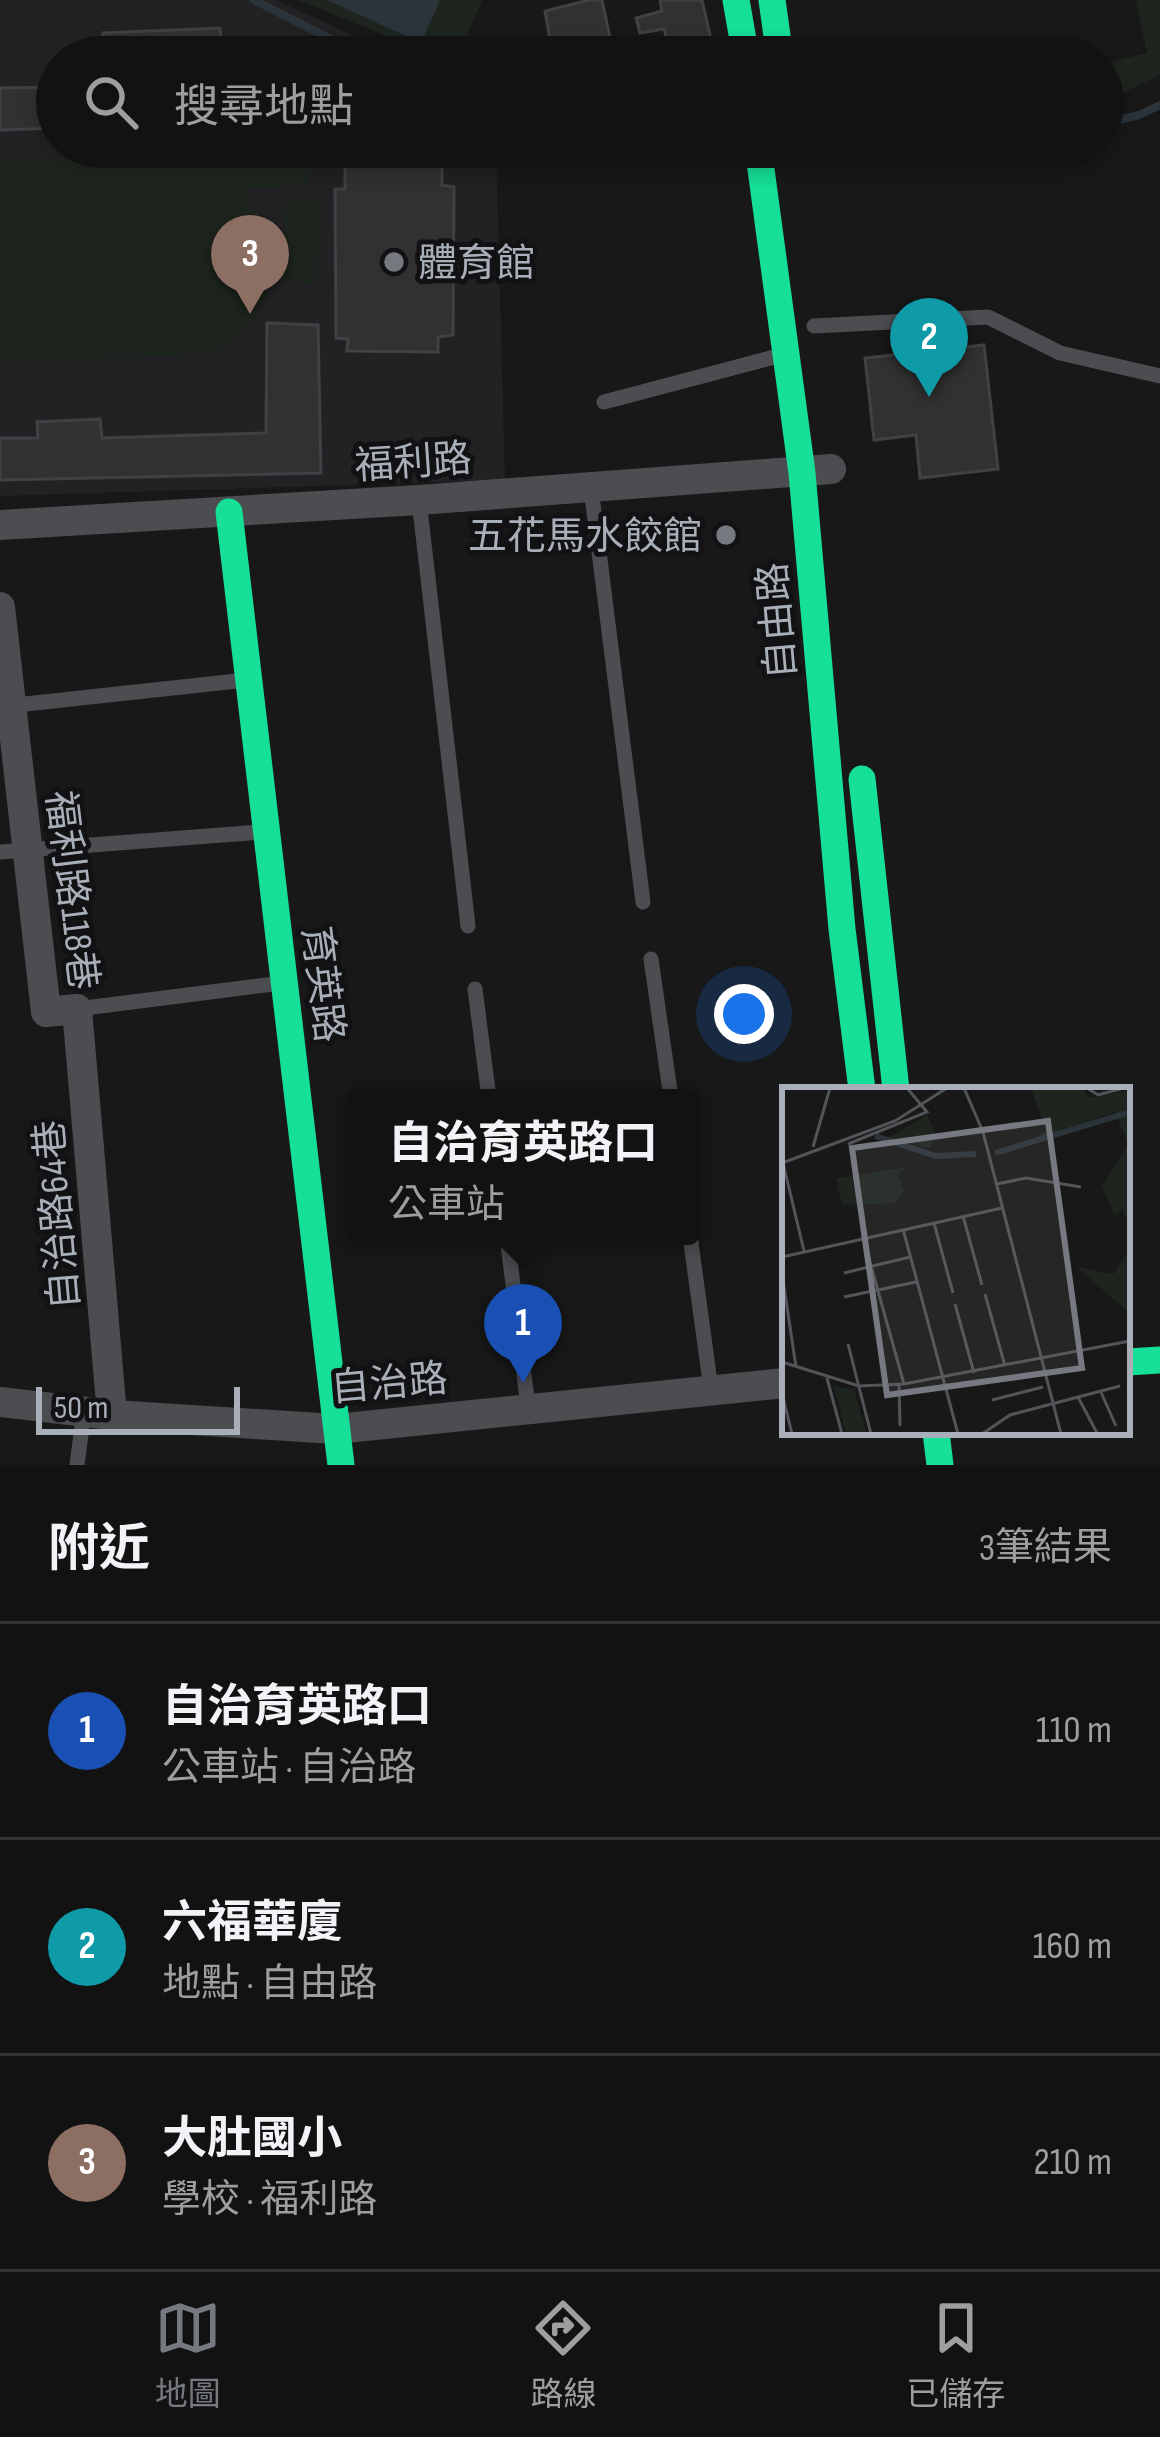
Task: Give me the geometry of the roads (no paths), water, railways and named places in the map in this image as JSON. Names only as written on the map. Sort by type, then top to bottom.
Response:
[{"type":"main road","points":[[736,0],[742,36]]},
{"type":"main road","points":[[772,0],[777,36]]},
{"type":"main road","name":"自由路","points":[[761,168],[786,354],[824,470],[842,929],[862,1087]]},
{"type":"main road","name":"育英路","points":[[229,512],[341,1465]]},
{"type":"main road","points":[[860,755],[896,1087]]},
{"type":"main road","points":[[1130,1362],[1160,1360]]},
{"type":"main road","points":[[936,1435],[940,1465]]},
{"type":"street","name":"福利路","points":[[0,525],[824,470]]},
{"type":"street","name":"福利路118巷","points":[[0,607],[15,852],[46,1012],[77,1009]]},
{"type":"street","name":"自治路64巷","points":[[77,1009],[98,1413]]},
{"type":"street","name":"自治路","points":[[0,1402],[336,1429],[782,1384]]},
{"type":"lane","points":[[814,327],[988,317],[1060,353],[1160,376]]},
{"type":"lane","points":[[604,401],[786,354]]},
{"type":"lane","points":[[591,488],[643,902]]},
{"type":"lane","points":[[419,500],[468,926]]},
{"type":"lane","points":[[5,706],[249,680]]},
{"type":"lane","points":[[15,852],[264,831]]},
{"type":"lane","points":[[651,959],[669,1089]]},
{"type":"lane","points":[[77,1009],[285,983]]},
{"type":"lane","points":[[475,989],[488,1089]]},
{"type":"lane","points":[[508,1245],[528,1407]]},
{"type":"lane","points":[[691,1245],[711,1389]]},
{"type":"lane","points":[[77,1465],[98,1413]]},
{"type":"waterway","points":[[254,0],[325,36]]},
{"type":"waterway","points":[[1124,119],[1160,105]]},
{"type":"place","name":"體育館","points":[[394,262]]},
{"type":"place","name":"大肚國小","points":[[250,314]]},
{"type":"place","name":"六福華廈","points":[[929,397]]},
{"type":"place","name":"五花馬水餃館","points":[[726,535]]},
{"type":"place","name":"自治育英路口","points":[[523,1383]]}]
